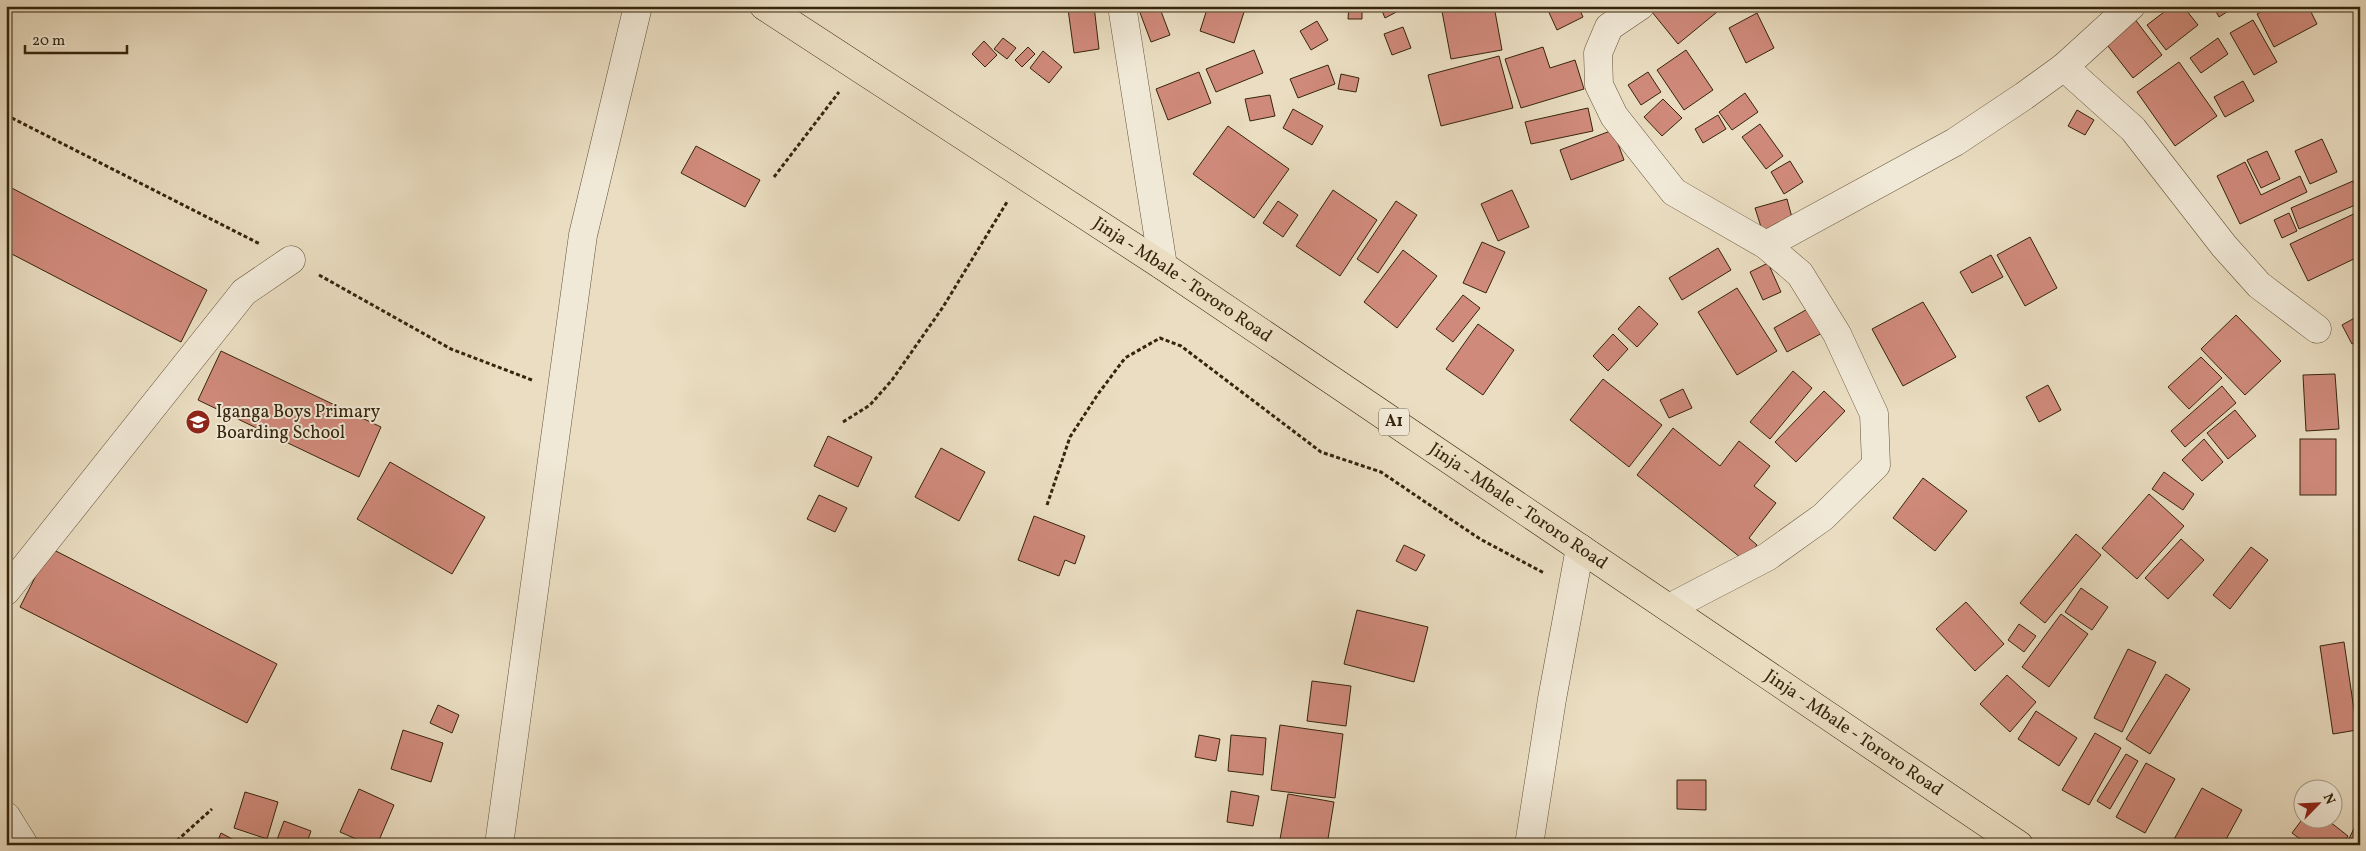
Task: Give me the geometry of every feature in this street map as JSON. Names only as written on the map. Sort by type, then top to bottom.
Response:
[{"type":"main road","name":"Jinja - Mbale - Tororo Road","points":[[764,6],[1163,266],[2019,845]]},
{"type":"street","points":[[499,845],[583,235],[638,6]]},
{"type":"street","points":[[1122,6],[1163,266]]},
{"type":"street","points":[[1640,6],[1609,27],[1598,53],[1600,85],[1614,116],[1674,192],[1766,245],[1800,274],[1837,334],[1874,414],[1876,465],[1823,517],[1775,551],[1669,608]]},
{"type":"street","points":[[1766,245],[1955,142],[2064,67],[2131,6]]},
{"type":"street","points":[[2064,67],[2133,129],[2224,246],[2259,285],[2316,329]]},
{"type":"street","points":[[6,591],[244,292],[291,260]]},
{"type":"street","points":[[1529,845],[1552,699],[1580,548]]},
{"type":"street","points":[[6,816],[24,845]]},
{"type":"path","points":[[774,177],[857,68]]},
{"type":"path","points":[[843,422],[870,405],[892,380],[943,306],[1024,176]]},
{"type":"path","points":[[1047,505],[1070,437],[1098,394],[1125,358],[1160,338],[1181,346],[1320,452],[1381,472],[1480,539],[1573,589]]},
{"type":"path","points":[[172,845],[212,809]]},
{"type":"building","points":[[1094,6],[1099,49],[1074,53],[1068,9]]},
{"type":"building","points":[[1150,6],[1159,6],[1170,35],[1151,42],[1139,10]]},
{"type":"building","points":[[1208,6],[1246,6],[1234,43],[1200,31]]},
{"type":"building","points":[[1349,6],[1362,6],[1362,19],[1348,19]]},
{"type":"building","points":[[1380,6],[1406,6],[1406,7],[1385,18]]},
{"type":"building","points":[[1441,6],[1494,6],[1502,50],[1451,59]]},
{"type":"building","points":[[1546,6],[1578,6],[1583,17],[1557,30]]},
{"type":"building","points":[[1659,6],[1712,6],[1717,12],[1678,44],[1652,12]]},
{"type":"building","points":[[2172,6],[2183,6],[2198,25],[2166,50],[2147,25]]},
{"type":"building","points":[[2213,6],[2236,6],[2219,17]]},
{"type":"building","points":[[2272,6],[2308,6],[2317,24],[2274,47],[2257,14]]},
{"type":"building","points":[[1757,13],[1774,48],[1746,63],[1729,28]]},
{"type":"building","points":[[2134,18],[2162,55],[2133,78],[2104,41]]},
{"type":"building","points":[[2253,20],[2277,62],[2254,75],[2230,33]]},
{"type":"building","points":[[1317,21],[1328,40],[1311,50],[1300,31]]},
{"type":"building","points":[[1403,27],[1411,48],[1392,55],[1384,34]]},
{"type":"building","points":[[1003,38],[1016,48],[1007,59],[994,49]]},
{"type":"building","points":[[2218,38],[2228,54],[2201,73],[2190,58]]},
{"type":"building","points":[[984,41],[997,55],[985,67],[972,54]]},
{"type":"building","points":[[1028,47],[1035,54],[1022,67],[1015,60]]},
{"type":"building","points":[[1543,47],[1550,68],[1575,60],[1584,89],[1521,108],[1505,59]]},
{"type":"building","points":[[1254,50],[1263,73],[1216,92],[1206,69]]},
{"type":"building","points":[[1686,50],[1713,90],[1684,110],[1657,70]]},
{"type":"building","points":[[1043,51],[1062,67],[1049,83],[1030,68]]},
{"type":"building","points":[[1499,56],[1513,108],[1441,126],[1428,75]]},
{"type":"building","points":[[2179,62],[2217,116],[2175,146],[2137,92]]},
{"type":"building","points":[[1328,65],[1335,84],[1298,98],[1290,79]]},
{"type":"building","points":[[1199,72],[1211,103],[1168,120],[1156,89]]},
{"type":"building","points":[[1648,72],[1661,92],[1641,105],[1628,85]]},
{"type":"building","points":[[1341,74],[1359,78],[1356,92],[1338,89]]},
{"type":"building","points":[[2243,81],[2254,101],[2225,117],[2214,97]]},
{"type":"building","points":[[1745,93],[1758,112],[1732,130],[1719,112]]},
{"type":"building","points":[[1270,95],[1275,116],[1250,121],[1245,99]]},
{"type":"building","points":[[1663,99],[1682,118],[1662,136],[1644,117]]},
{"type":"building","points":[[1588,108],[1593,131],[1531,144],[1525,122]]},
{"type":"building","points":[[1293,109],[1323,126],[1312,145],[1283,128]]},
{"type":"building","points":[[2077,110],[2094,120],[2085,135],[2068,126]]},
{"type":"building","points":[[1718,115],[1726,129],[1703,143],[1695,129]]},
{"type":"building","points":[[1760,124],[1783,156],[1766,169],[1742,137]]},
{"type":"building","points":[[1228,126],[1289,169],[1254,218],[1193,174]]},
{"type":"building","points":[[1613,130],[1624,160],[1571,180],[1560,150]]},
{"type":"building","points":[[2322,139],[2337,172],[2310,184],[2295,151]]},
{"type":"building","points":[[696,146],[760,180],[745,207],[681,173]]},
{"type":"building","points":[[2267,151],[2280,179],[2261,188],[2247,160]]},
{"type":"building","points":[[1790,161],[1803,182],[1784,194],[1771,172]]},
{"type":"building","points":[[2245,162],[2261,195],[2300,176],[2307,192],[2240,224],[2217,176]]},
{"type":"building","points":[[2353,181],[2360,197],[2360,203],[2299,229],[2291,208]]},
{"type":"building","points":[[6,185],[207,290],[181,342],[6,251]]},
{"type":"building","points":[[1333,190],[1377,220],[1340,276],[1296,246]]},
{"type":"building","points":[[1512,190],[1529,227],[1498,241],[1481,204]]},
{"type":"building","points":[[1787,199],[1794,225],[1763,233],[1755,208]]},
{"type":"building","points":[[1278,201],[1298,215],[1283,237],[1263,223]]},
{"type":"building","points":[[1396,201],[1417,215],[1378,273],[1357,259]]},
{"type":"building","points":[[2360,211],[2360,256],[2308,281],[2290,244]]},
{"type":"building","points":[[2289,213],[2297,231],[2282,238],[2274,220]]},
{"type":"building","points":[[2030,237],[2057,288],[2025,306],[1997,255]]},
{"type":"building","points":[[1482,242],[1505,252],[1486,293],[1463,283]]},
{"type":"building","points":[[1718,248],[1731,270],[1682,300],[1669,278]]},
{"type":"building","points":[[1403,250],[1437,276],[1397,328],[1364,302]]},
{"type":"building","points":[[1991,255],[2003,277],[1972,293],[1960,272]]},
{"type":"building","points":[[1768,263],[1781,292],[1763,300],[1750,272]]},
{"type":"building","points":[[1737,288],[1777,351],[1737,375],[1698,312]]},
{"type":"building","points":[[1463,295],[1480,308],[1453,342],[1436,329]]},
{"type":"building","points":[[1923,302],[1956,357],[1903,386],[1872,329]]},
{"type":"building","points":[[1639,306],[1658,324],[1637,347],[1618,329]]},
{"type":"building","points":[[1811,307],[1824,332],[1787,352],[1774,328]]},
{"type":"building","points":[[2236,315],[2281,361],[2245,395],[2201,349]]},
{"type":"building","points":[[2360,315],[2360,340],[2352,344],[2342,325]]},
{"type":"building","points":[[1478,324],[1514,350],[1483,395],[1446,369]]},
{"type":"building","points":[[1613,334],[1628,349],[1608,371],[1593,356]]},
{"type":"building","points":[[221,351],[381,427],[359,477],[198,400]]},
{"type":"building","points":[[2201,357],[2222,378],[2189,409],[2168,387]]},
{"type":"building","points":[[1793,371],[1812,388],[1770,439],[1750,422]]},
{"type":"building","points":[[2335,374],[2339,429],[2306,431],[2303,375]]},
{"type":"building","points":[[1603,379],[1662,425],[1629,467],[1570,420]]},
{"type":"building","points":[[2048,385],[2061,410],[2039,422],[2026,397]]},
{"type":"building","points":[[2222,386],[2236,403],[2185,447],[2171,431]]},
{"type":"building","points":[[1683,389],[1692,408],[1669,418],[1660,400]]},
{"type":"building","points":[[1824,391],[1845,411],[1796,462],[1775,442]]},
{"type":"building","points":[[2235,410],[2256,436],[2228,459],[2207,433]]},
{"type":"building","points":[[1673,428],[1720,466],[1739,441],[1770,466],[1754,486],[1776,503],[1749,538],[1757,545],[1745,561],[1637,475]]},
{"type":"building","points":[[828,436],[872,457],[858,487],[814,466]]},
{"type":"building","points":[[2204,439],[2223,462],[2202,481],[2182,460]]},
{"type":"building","points":[[2300,439],[2336,439],[2336,495],[2300,495]]},
{"type":"building","points":[[941,448],[985,472],[959,521],[915,497]]},
{"type":"building","points":[[390,462],[485,517],[452,574],[357,519]]},
{"type":"building","points":[[2164,472],[2194,494],[2183,510],[2152,489]]},
{"type":"building","points":[[1923,478],[1967,511],[1935,551],[1893,518]]},
{"type":"building","points":[[2149,494],[2184,526],[2137,579],[2102,548]]},
{"type":"building","points":[[819,495],[847,508],[835,532],[807,519]]},
{"type":"building","points":[[1034,516],[1085,536],[1075,564],[1065,560],[1059,576],[1018,560]]},
{"type":"building","points":[[2076,534],[2101,555],[2045,623],[2020,603]]},
{"type":"building","points":[[2181,539],[2204,560],[2168,599],[2145,578]]},
{"type":"building","points":[[1404,545],[1425,555],[1416,571],[1396,561]]},
{"type":"building","points":[[2251,547],[2268,560],[2230,609],[2213,595]]},
{"type":"building","points":[[50,548],[277,664],[247,723],[20,607]]},
{"type":"building","points":[[2081,588],[2108,607],[2092,630],[2065,612]]},
{"type":"building","points":[[1966,602],[2004,644],[1975,671],[1936,629]]},
{"type":"building","points":[[1357,610],[1428,627],[1414,682],[1344,664]]},
{"type":"building","points":[[2061,614],[2088,634],[2049,687],[2022,667]]},
{"type":"building","points":[[2019,624],[2036,636],[2024,652],[2008,640]]},
{"type":"building","points":[[2344,642],[2357,730],[2333,734],[2320,646]]},
{"type":"building","points":[[2128,649],[2156,662],[2122,732],[2094,718]]},
{"type":"building","points":[[2166,674],[2190,689],[2150,754],[2126,739]]},
{"type":"building","points":[[2007,675],[2036,702],[2010,732],[1980,704]]},
{"type":"building","points":[[1312,681],[1351,686],[1346,726],[1307,721]]},
{"type":"building","points":[[438,705],[459,715],[452,733],[430,723]]},
{"type":"building","points":[[2036,711],[2077,738],[2059,766],[2018,739]]},
{"type":"building","points":[[1280,725],[1343,734],[1335,798],[1271,790]]},
{"type":"building","points":[[403,730],[443,743],[431,782],[391,769]]},
{"type":"building","points":[[2095,733],[2121,748],[2089,805],[2062,790]]},
{"type":"building","points":[[1199,735],[1220,739],[1216,761],[1195,757]]},
{"type":"building","points":[[1231,735],[1266,738],[1263,775],[1228,771]]},
{"type":"building","points":[[2126,754],[2138,761],[2110,809],[2097,801]]},
{"type":"building","points":[[2146,763],[2175,779],[2145,833],[2116,817]]},
{"type":"building","points":[[1677,780],[1706,780],[1706,810],[1677,809]]},
{"type":"building","points":[[2202,788],[2242,810],[2223,845],[2171,845]]},
{"type":"building","points":[[359,789],[394,805],[377,845],[370,845],[340,832]]},
{"type":"building","points":[[1231,791],[1259,796],[1253,826],[1227,822]]},
{"type":"building","points":[[245,792],[278,802],[267,839],[234,828]]},
{"type":"building","points":[[1288,794],[1334,802],[1327,845],[1279,845]]},
{"type":"building","points":[[2360,816],[2360,845],[2346,845]]},
{"type":"building","points":[[284,821],[311,831],[306,845],[275,845]]},
{"type":"building","points":[[2296,828],[2338,828],[2348,836],[2342,845],[2308,845],[2292,833]]},
{"type":"building","points":[[221,833],[236,841],[234,845],[216,845]]},
{"type":"place","name":"Iganga Boys Primary Boarding School","points":[[198,422]]}]
